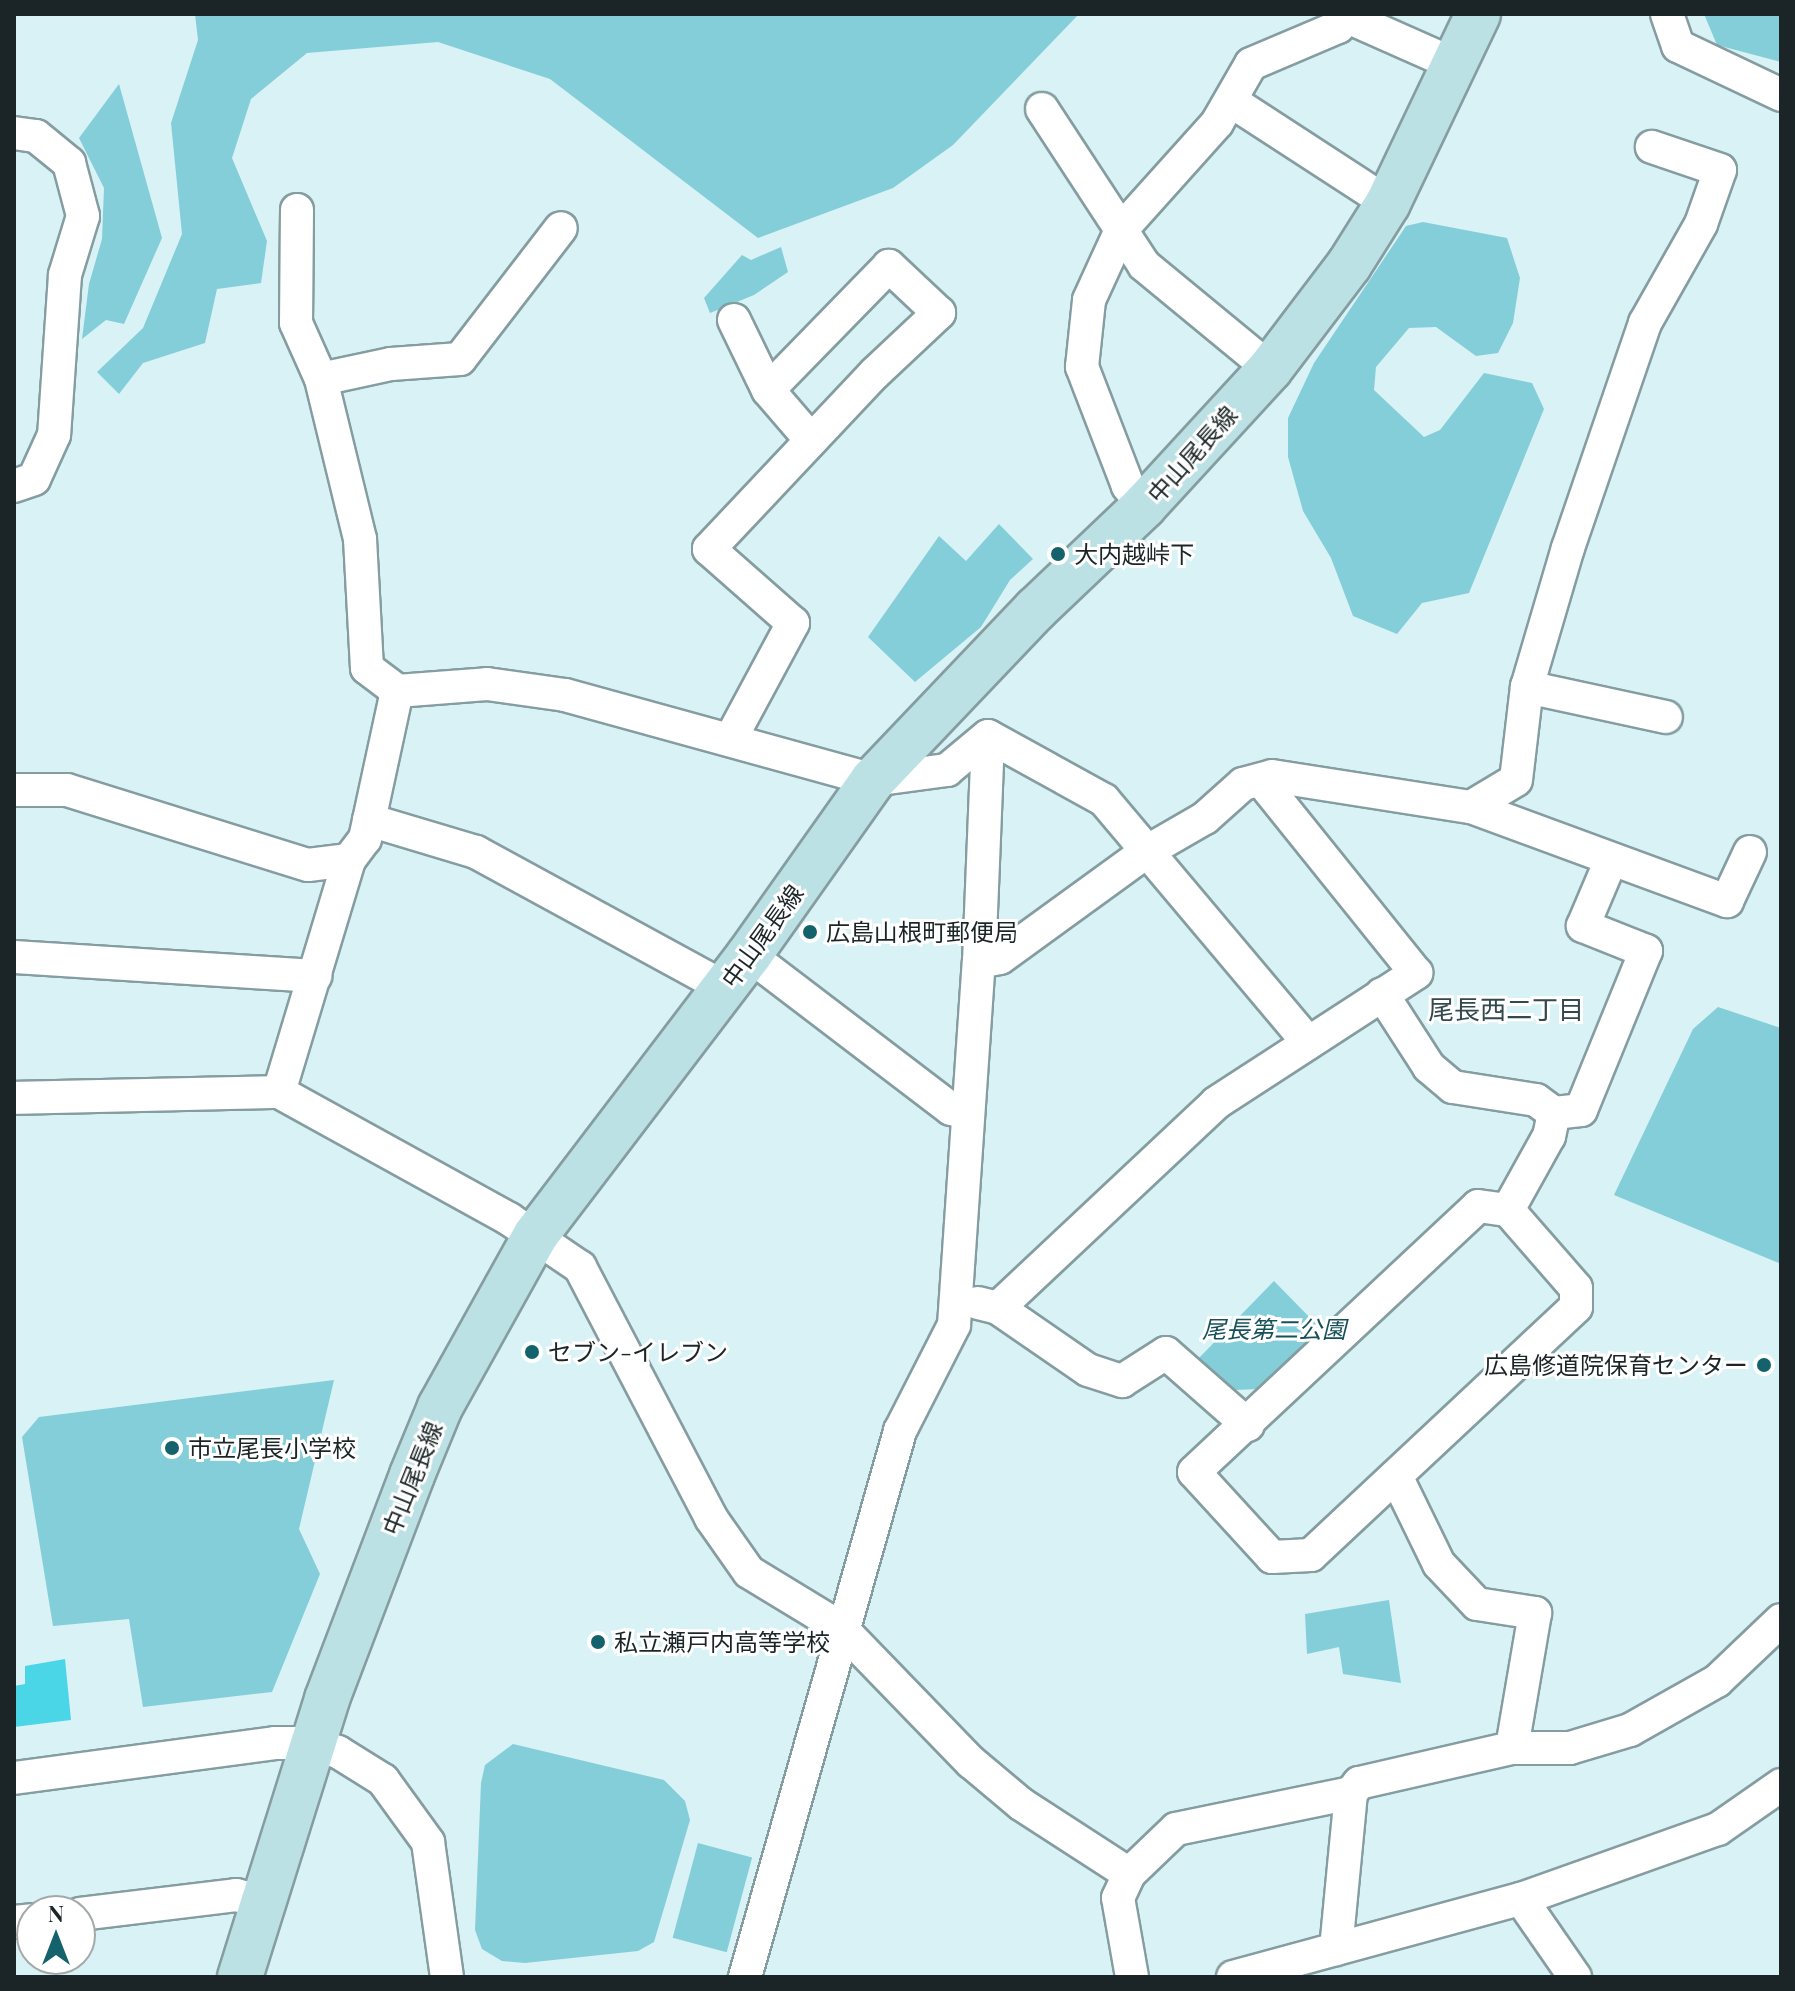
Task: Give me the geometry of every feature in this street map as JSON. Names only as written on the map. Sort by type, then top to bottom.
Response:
[{"type":"main road","name":"中山尾長線","points":[[240,1977],[313,1743],[440,1407],[535,1236],[737,972],[873,780],[1036,609],[1144,506],[1270,369],[1388,203],[1478,14]]},
{"type":"street","points":[[1144,506],[1128,486],[1082,367],[1089,300],[1121,230],[1231,101],[1251,64],[1338,27],[1340,14],[1456,65]]},
{"type":"street","points":[[1667,14],[1678,46],[1781,95]]},
{"type":"street","points":[[1231,101],[1388,203]]},
{"type":"street","points":[[1042,109],[1144,265],[1270,369]]},
{"type":"street","points":[[14,133],[36,136],[69,163],[83,216],[65,275],[54,435],[34,479],[14,486]]},
{"type":"street","points":[[1471,807],[1516,780],[1527,687],[1645,323],[1701,224],[1720,170],[1652,147]]},
{"type":"street","points":[[297,210],[296,323],[321,379],[360,539],[367,668],[397,691],[487,684],[549,693],[873,780],[947,770],[988,736]]},
{"type":"street","points":[[321,379],[391,364],[460,359],[561,228]]},
{"type":"street","points":[[730,740],[793,623],[709,549],[811,440],[939,313],[889,266],[768,390]]},
{"type":"street","points":[[734,320],[768,390],[811,440]]},
{"type":"street","points":[[1527,687],[1666,717]]},
{"type":"street","points":[[279,1092],[349,860],[365,839],[397,691]]},
{"type":"street","points":[[988,736],[1104,800],[1308,1042]]},
{"type":"street","points":[[727,1977],[745,1977],[841,1628],[900,1431],[954,1325],[979,962],[988,736]]},
{"type":"street","points":[[979,962],[1000,958],[1146,852],[1205,818],[1243,784],[1272,776],[1471,807],[1727,901],[1750,852]]},
{"type":"street","points":[[998,1308],[1216,1103],[1416,973],[1261,780]]},
{"type":"street","points":[[14,790],[67,790],[308,865],[349,860]]},
{"type":"street","points":[[369,820],[476,852],[737,972],[951,1109],[968,1113]]},
{"type":"street","points":[[1382,994],[1429,1067],[1453,1087],[1536,1100],[1554,1113],[1581,1110],[1646,951],[1583,926],[1611,860]]},
{"type":"street","points":[[14,957],[315,976]]},
{"type":"street","points":[[14,1098],[279,1092],[535,1236],[580,1267],[711,1518],[749,1572],[841,1628],[971,1762],[1021,1804],[1129,1874]]},
{"type":"street","points":[[1508,1210],[1549,1136],[1554,1113]]},
{"type":"street","points":[[1478,1206],[1508,1210],[1576,1288],[1576,1307],[1311,1555],[1272,1557],[1194,1472],[1248,1425],[1478,1206]]},
{"type":"street","points":[[956,1298],[998,1308],[1088,1370],[1122,1381],[1166,1353],[1248,1425]]},
{"type":"street","points":[[1396,1476],[1439,1564],[1477,1604],[1535,1613],[1512,1748]]},
{"type":"street","points":[[1336,1949],[1338,1890],[1348,1852],[1351,1793],[1359,1783],[1512,1748],[1570,1748],[1630,1730],[1717,1681],[1781,1620]]},
{"type":"street","points":[[14,1778],[275,1743],[313,1743],[383,1780],[428,1842],[447,1977]]},
{"type":"street","points":[[1233,1977],[1521,1899],[1718,1829],[1781,1785]]},
{"type":"street","points":[[1132,1977],[1118,1898],[1129,1874],[1176,1829],[1351,1793]]},
{"type":"street","points":[[96,1912],[236,1895],[264,1902]]},
{"type":"street","points":[[1521,1899],[1575,1977]]},
{"type":"green space","points":[[195,14],[1079,14],[953,145],[893,188],[758,238],[550,79],[438,42],[307,53],[251,99],[232,158],[267,241],[261,283],[217,289],[205,343],[143,363],[119,394],[97,372],[143,328],[182,234],[171,123],[198,40]]},
{"type":"green space","points":[[1704,14],[1781,14],[1781,62],[1717,45]]},
{"type":"green space","points":[[119,84],[162,238],[124,324],[106,320],[82,339],[89,284],[102,239],[104,188],[79,138]]},
{"type":"green space","points":[[1423,222],[1507,238],[1520,278],[1513,323],[1498,353],[1476,356],[1436,327],[1409,328],[1376,367],[1374,390],[1424,437],[1440,430],[1484,373],[1532,383],[1544,409],[1469,593],[1422,603],[1397,634],[1353,616],[1331,558],[1303,511],[1288,457],[1288,418],[1314,363],[1406,226]]},
{"type":"green space","points":[[781,247],[788,272],[754,295],[710,313],[704,298],[742,255],[751,260]]},
{"type":"green space","points":[[999,524],[1033,559],[1010,580],[981,627],[915,682],[868,637],[939,536],[966,561]]},
{"type":"green space","points":[[1718,1007],[1781,1028],[1781,1264],[1614,1195],[1693,1029]]},
{"type":"green space","name":"尾長第二公園","points":[[1274,1281],[1321,1329],[1258,1389],[1236,1390],[1198,1359]]},
{"type":"green space","points":[[334,1380],[299,1529],[320,1574],[272,1692],[143,1707],[129,1619],[53,1626],[22,1437],[39,1417]]},
{"type":"green space","points":[[1389,1600],[1401,1683],[1343,1674],[1339,1647],[1307,1654],[1305,1614]]},
{"type":"green space","points":[[513,1744],[664,1780],[685,1801],[690,1820],[654,1942],[638,1951],[525,1963],[502,1961],[482,1949],[475,1930],[481,1783],[485,1765]]},
{"type":"green space","points":[[698,1843],[752,1857],[727,1952],[673,1938]]},
{"type":"shaded area","points":[[65,1659],[71,1720],[14,1727],[14,1686],[25,1684],[25,1666]]},
{"type":"place","name":"大内越峠下","points":[[1058,554]]},
{"type":"place","name":"広島山根町郵便局","points":[[810,932]]},
{"type":"place","name":"セブン-イレブン","points":[[532,1352]]},
{"type":"place","name":"広島修道院保育センター","points":[[1764,1365]]},
{"type":"place","name":"市立尾長小学校","points":[[172,1448]]},
{"type":"place","name":"私立瀬戸内高等学校","points":[[598,1642]]},
{"type":"district","name":"尾長西二丁目","points":[[1506,1009]]}]
